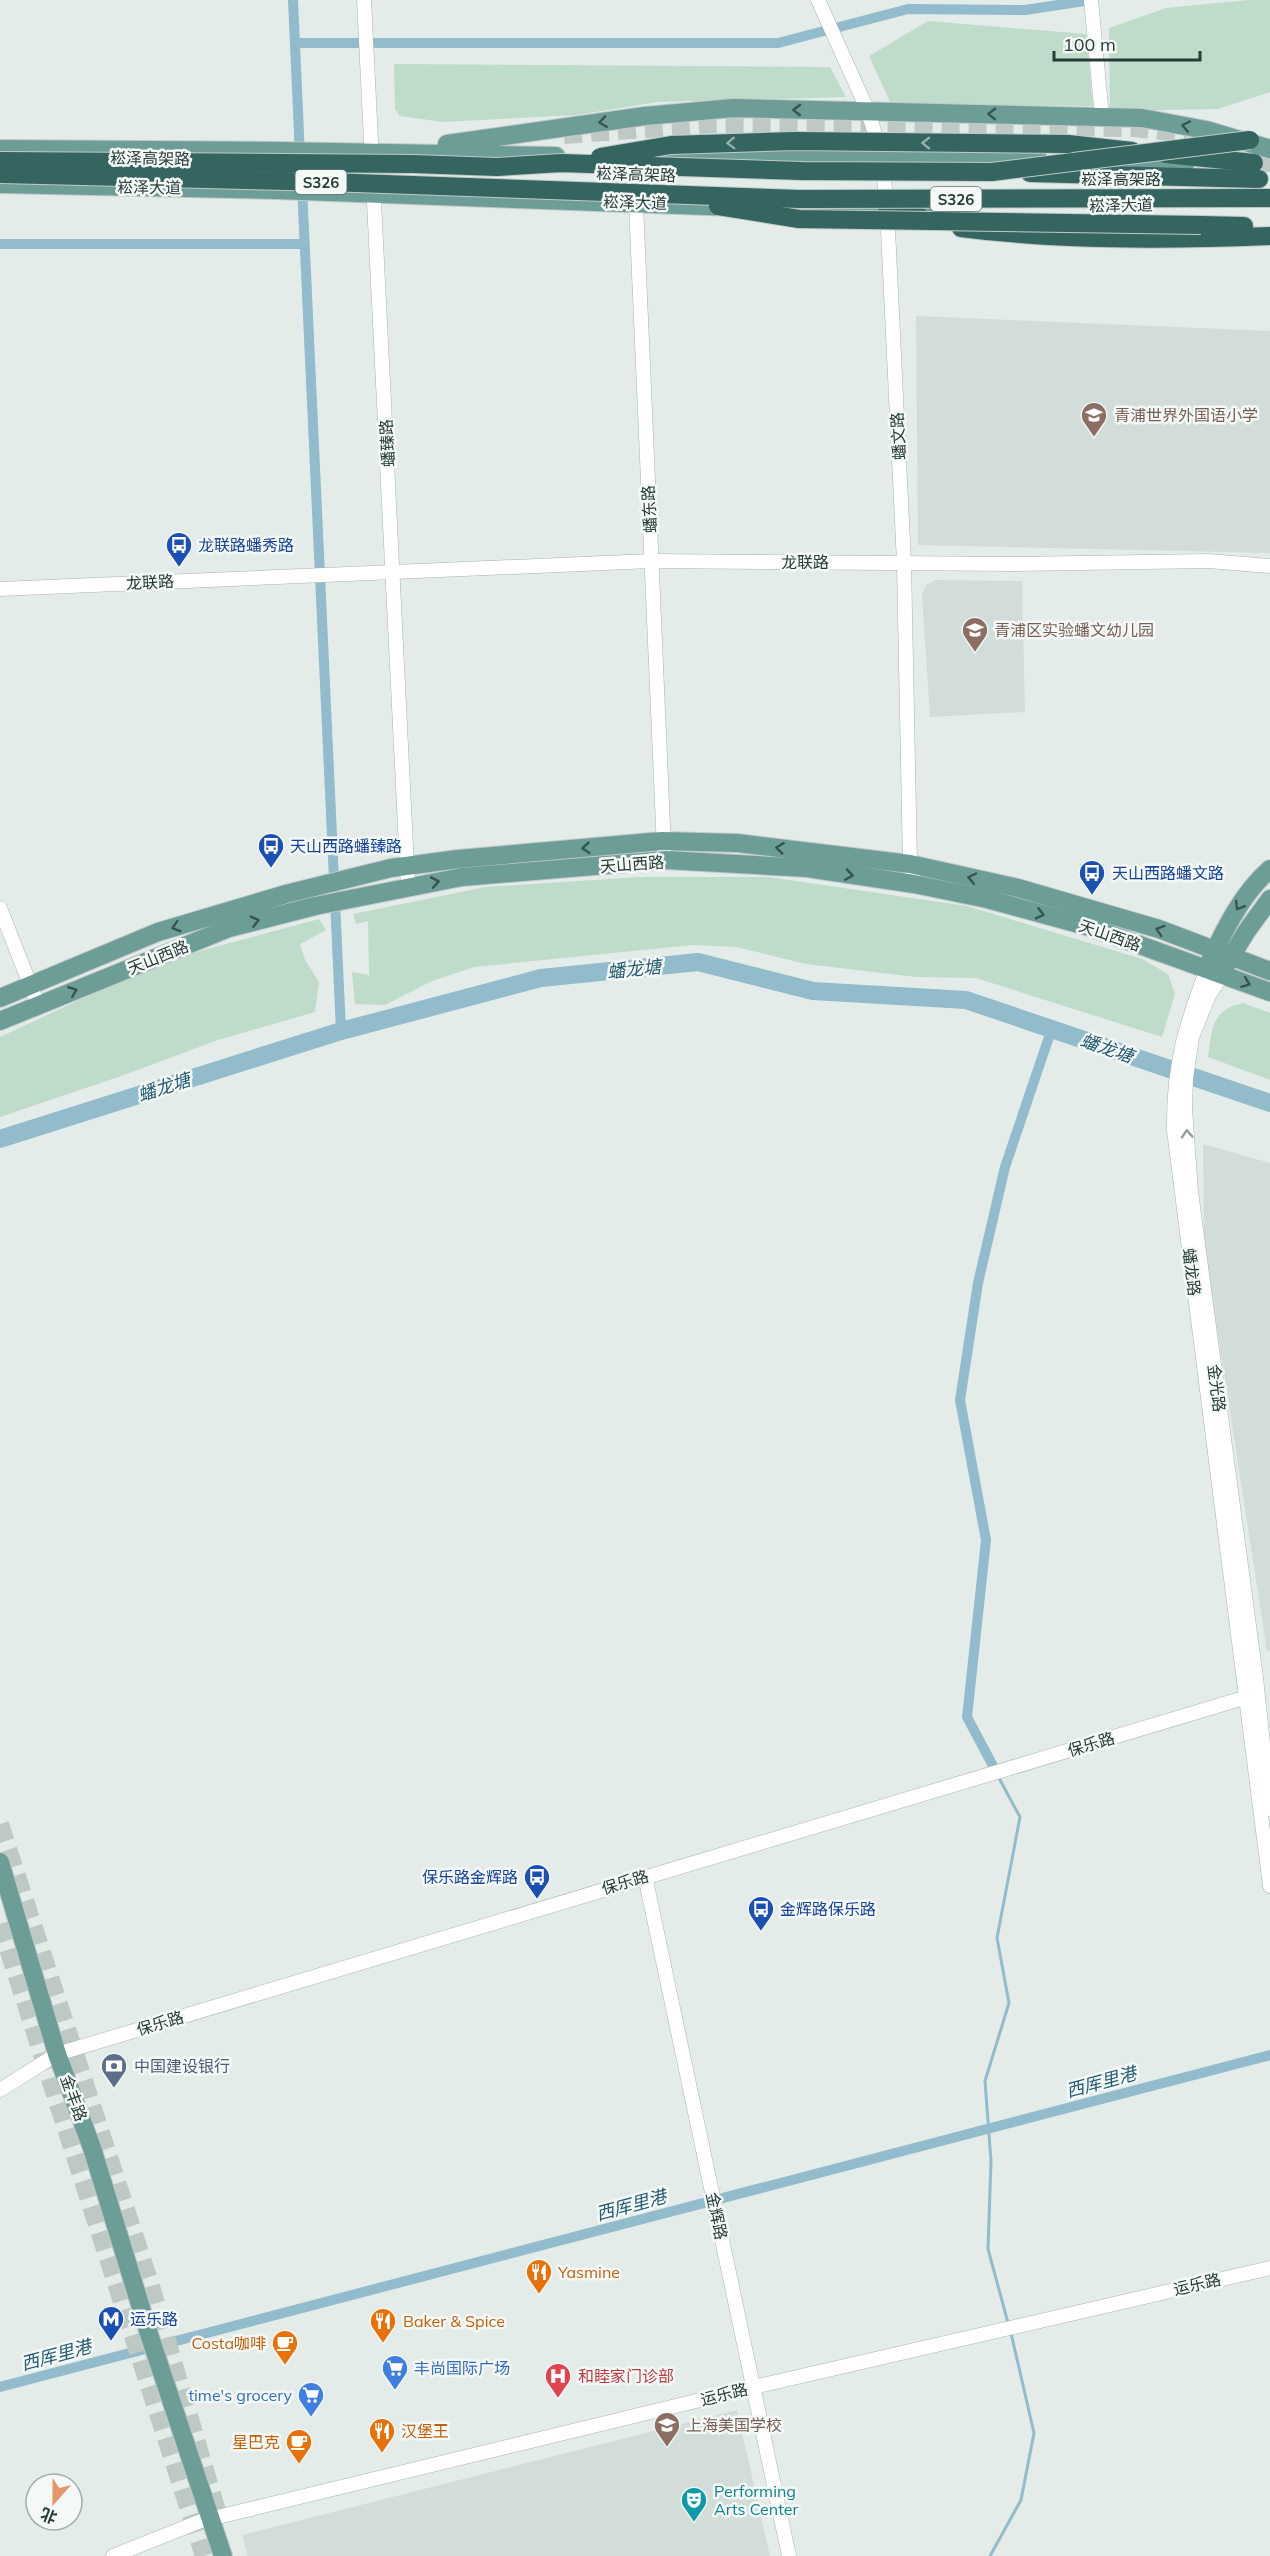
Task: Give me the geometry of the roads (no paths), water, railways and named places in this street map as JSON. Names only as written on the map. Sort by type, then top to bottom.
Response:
[{"type":"highway","points":[[993,172],[1250,140]]},
{"type":"highway","points":[[561,163],[671,145],[796,141],[1068,144],[1257,171]]},
{"type":"highway","name":"崧泽高架路","points":[[0,161],[401,164],[497,167],[561,163],[802,171],[1257,171]]},
{"type":"highway","name":"崧泽高架路","points":[[0,174],[328,182],[639,198],[1270,200]]},
{"type":"highway","points":[[639,198],[799,219],[1270,226]]},
{"type":"highway","points":[[887,208],[957,227],[1018,235],[1200,239],[1270,236]]},
{"type":"main road","points":[[371,153],[496,139],[634,118],[733,108],[1142,118],[1206,130],[1270,149]]},
{"type":"main road","points":[[0,149],[300,151],[634,158],[882,158],[1257,171]]},
{"type":"main road","name":"崧泽大道","points":[[0,184],[639,198],[798,210],[1270,200]]},
{"type":"main road","name":"天山西路","points":[[0,1021],[229,928],[314,897],[344,881],[407,866],[458,859],[662,841],[737,843],[910,864],[1018,888],[1159,929],[1270,971]]},
{"type":"main road","name":"天山西路","points":[[0,998],[158,932],[314,897],[357,897],[462,877],[666,860],[807,868],[914,884],[987,899],[1090,927],[1270,992]]},
{"type":"main road","name":"蟠龙路","points":[[1215,971],[1237,907],[1256,881],[1270,869]]},
{"type":"main road","name":"蟠龙路","points":[[1223,953],[1270,899]]},
{"type":"main road","name":"金丰路","points":[[0,1862],[54,2056],[92,2148],[145,2335],[206,2519]]},
{"type":"main road","points":[[0,1898],[54,2056]]},
{"type":"main road","points":[[206,2519],[212,2556]]},
{"type":"main road","points":[[206,2519],[223,2556]]},
{"type":"street","name":"蟠臻路","points":[[364,0],[408,887]]},
{"type":"street","points":[[1091,0],[1102,117]]},
{"type":"street","name":"蟠文路","points":[[821,5],[868,111],[882,158],[887,208],[904,563],[910,864],[914,884]]},
{"type":"street","name":"蟠东路","points":[[634,158],[639,198],[662,841],[666,860]]},
{"type":"street","name":"龙联路","points":[[0,589],[651,561],[904,563],[1208,561],[1270,566]]},
{"type":"street","points":[[0,908],[32,984],[38,1005]]},
{"type":"street","name":"蟠龙路","points":[[1215,971],[1188,1036],[1175,1078],[1179,1107],[1174,1130],[1252,1695]]},
{"type":"street","points":[[1252,1695],[1270,1809]]},
{"type":"street","points":[[1252,1695],[1270,1886]]},
{"type":"street","name":"保乐路","points":[[0,2090],[54,2056],[645,1876],[1252,1695]]},
{"type":"street","name":"金辉路","points":[[645,1876],[789,2556]]},
{"type":"street","name":"运乐路","points":[[113,2556],[206,2519],[754,2386],[1270,2268]]},
{"type":"waterway","points":[[293,0],[300,156]]},
{"type":"waterway","points":[[295,43],[778,43],[908,9],[1025,10],[1091,0]]},
{"type":"waterway","points":[[302,186],[341,1031]]},
{"type":"waterway","points":[[0,244],[304,244]]},
{"type":"waterway","name":"蟠龙塘","points":[[0,1139],[341,1031],[541,978],[698,962],[813,991],[966,1000],[1270,1103]]},
{"type":"waterway","points":[[992,1764],[967,1717],[986,1540],[960,1400],[978,1283],[1005,1167],[1052,1028]]},
{"type":"waterway","points":[[1000,1780],[1020,1817],[997,1938],[1009,2003],[985,2081],[991,2161],[988,2249],[1008,2323]]},
{"type":"waterway","name":"西厍里港","points":[[0,2387],[1270,2055]]},
{"type":"waterway","points":[[990,2556],[1021,2500],[1034,2433],[1011,2333]]},
{"type":"tunnel","points":[[564,135],[716,124],[1134,128],[1187,134]]},
{"type":"tunnel","points":[[1254,163],[1270,163]]},
{"type":"tunnel","points":[[0,1824],[150,2283],[217,2511]]},
{"type":"tunnel","points":[[0,1924],[204,2556]]},
{"type":"place","name":"青浦世界外国语小学","points":[[1094,438]]},
{"type":"place","name":"龙联路蟠秀路","points":[[179,568]]},
{"type":"place","name":"青浦区实验蟠文幼儿园","points":[[975,653]]},
{"type":"place","name":"天山西路蟠臻路","points":[[271,869]]},
{"type":"place","name":"天山西路蟠文路","points":[[1092,896]]},
{"type":"place","name":"保乐路金辉路","points":[[537,1900]]},
{"type":"place","name":"金辉路保乐路","points":[[761,1932]]},
{"type":"place","name":"中国建设银行","points":[[114,2089]]},
{"type":"place","name":"Yasmine","points":[[539,2295]]},
{"type":"place","name":"运乐路","points":[[111,2342]]},
{"type":"place","name":"Baker & Spice","points":[[383,2344]]},
{"type":"place","name":"Costa咖啡","points":[[285,2366]]},
{"type":"place","name":"丰尚国际广场","points":[[395,2391]]},
{"type":"place","name":"和睦家门诊部","points":[[558,2399]]},
{"type":"place","name":"time's grocery","points":[[311,2418]]},
{"type":"place","name":"上海美国学校","points":[[667,2448]]},
{"type":"place","name":"汉堡王","points":[[382,2454]]},
{"type":"place","name":"星巴克","points":[[299,2465]]},
{"type":"place","name":"Performing Arts Center","points":[[694,2523]]}]
